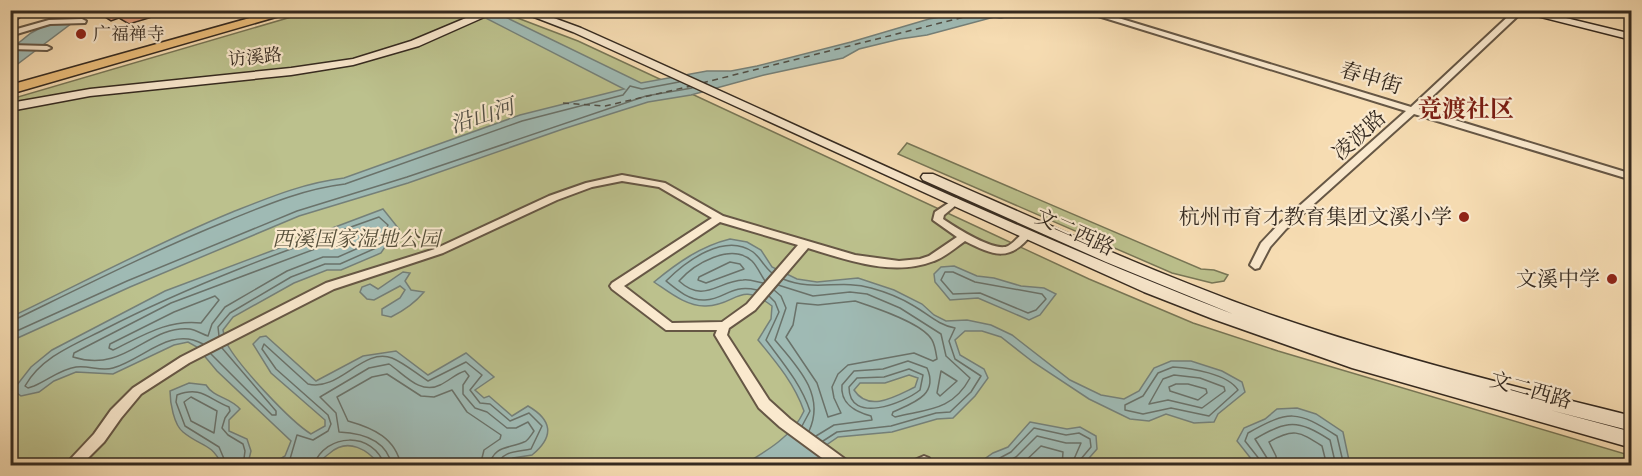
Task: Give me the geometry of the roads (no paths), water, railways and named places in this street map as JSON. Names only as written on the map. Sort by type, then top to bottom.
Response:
[{"type":"highway","points":[[10,84],[276,10]]},
{"type":"highway","points":[[10,90],[294,10]]},
{"type":"main road","name":"访溪路","points":[[10,107],[67,95],[333,66],[406,48],[495,10]]},
{"type":"main road","name":"文二西路","points":[[521,10],[577,30],[1143,272],[1224,304],[1378,355],[1632,424]]},
{"type":"main road","name":"文二西路","points":[[542,10],[656,55],[956,201],[1150,288],[1294,342],[1358,363],[1632,441]]},
{"type":"main road","points":[[1519,11],[1632,38]]},
{"type":"street","points":[[10,22],[26,10]]},
{"type":"street","name":"凌波路","points":[[1255,265],[1265,245],[1282,227],[1519,11]]},
{"type":"street","name":"春申街","points":[[1100,15],[1632,177]]},
{"type":"street","points":[[10,34],[54,21],[79,21]]},
{"type":"street","points":[[10,47],[44,48]]},
{"type":"street","points":[[71,465],[99,438],[116,414],[137,391],[185,360],[330,286],[439,251],[553,198],[589,185],[622,178],[662,185],[719,218],[854,258],[899,265],[933,258],[965,236]]},
{"type":"street","points":[[956,201],[939,214],[938,220],[965,236],[999,251],[1008,250],[1028,234]]},
{"type":"street","points":[[719,218],[616,286],[670,327],[724,326],[750,307],[805,244]]},
{"type":"street","points":[[724,326],[721,335],[727,347],[764,404],[785,423],[840,464]]},
{"type":"water","points":[[61,11],[88,11],[11,69],[11,49],[31,33],[61,17]]},
{"type":"water","points":[[472,11],[493,11],[641,83],[707,71],[731,71],[757,66],[929,19],[973,11],[1033,11],[1001,18],[994,17],[927,35],[859,49],[843,58],[764,75],[691,95],[648,102],[563,129],[408,183],[299,216],[130,287],[11,341],[11,317],[147,250],[230,213],[300,187],[344,178],[520,115],[624,89]]},
{"type":"water","points":[[383,209],[399,229],[388,236],[387,244],[381,253],[341,270],[327,270],[294,283],[233,317],[223,330],[233,354],[291,418],[311,434],[325,426],[325,420],[271,373],[253,344],[260,337],[266,336],[316,381],[363,356],[396,351],[428,375],[466,353],[494,377],[475,390],[484,398],[489,396],[512,416],[528,406],[536,411],[546,423],[547,435],[532,455],[513,458],[500,465],[380,465],[364,450],[344,446],[337,448],[314,465],[270,465],[285,456],[291,441],[217,371],[197,347],[188,342],[174,345],[113,374],[76,372],[54,381],[39,392],[21,396],[13,390],[31,367],[52,350],[165,291]]},
{"type":"water","points":[[730,239],[747,242],[761,250],[772,267],[797,279],[817,282],[858,278],[894,290],[922,304],[934,315],[946,321],[967,320],[991,325],[1012,335],[1070,380],[1101,395],[1124,399],[1139,391],[1154,368],[1171,361],[1191,361],[1222,371],[1242,382],[1245,392],[1218,414],[1214,422],[1194,423],[1166,414],[1149,421],[1130,419],[1089,399],[1033,362],[1001,337],[982,331],[965,331],[955,340],[960,355],[984,369],[988,378],[975,396],[953,418],[937,419],[892,432],[838,437],[825,446],[817,463],[820,465],[743,465],[786,436],[804,411],[790,382],[758,340],[771,319],[772,306],[761,298],[745,294],[717,305],[699,306],[678,298],[654,282],[690,256]],"holes":[[[909,375],[918,378],[915,387],[875,402],[860,397],[854,390],[860,383],[885,383]]]},
{"type":"water","points":[[954,266],[977,276],[994,278],[1021,286],[1044,288],[1056,294],[1040,315],[1029,320],[978,298],[950,300],[935,282],[934,274],[941,267]]},
{"type":"water","points":[[403,272],[410,273],[405,281],[411,290],[424,292],[395,315],[391,317],[382,315],[382,309],[400,298],[405,290],[400,286],[374,300],[367,299],[360,292],[362,287],[370,284],[378,289]]},
{"type":"water","points":[[189,383],[206,385],[213,393],[232,402],[240,409],[229,420],[229,431],[247,439],[251,451],[248,463],[252,465],[222,465],[210,448],[189,437],[180,429],[173,413],[170,391]]},
{"type":"water","points":[[1297,408],[1316,414],[1343,432],[1350,465],[1256,465],[1237,441],[1244,428],[1265,419],[1277,409]]},
{"type":"water","points":[[1030,422],[1067,429],[1080,427],[1096,436],[1097,449],[1083,465],[976,465],[993,453],[1008,447]]},
{"type":"place","name":"广福禅寺","points":[[81,34]]},
{"type":"place","name":"杭州市育才教育集团文溪小学","points":[[1464,217]]},
{"type":"place","name":"文溪中学","points":[[1612,279]]},
{"type":"district","name":"竞渡社区","points":[[1466,109]]},
{"type":"water label","name":"沿山河","points":[[482,115]]},
{"type":"park label","name":"西溪国家湿地公园","points":[[356,239]]}]
